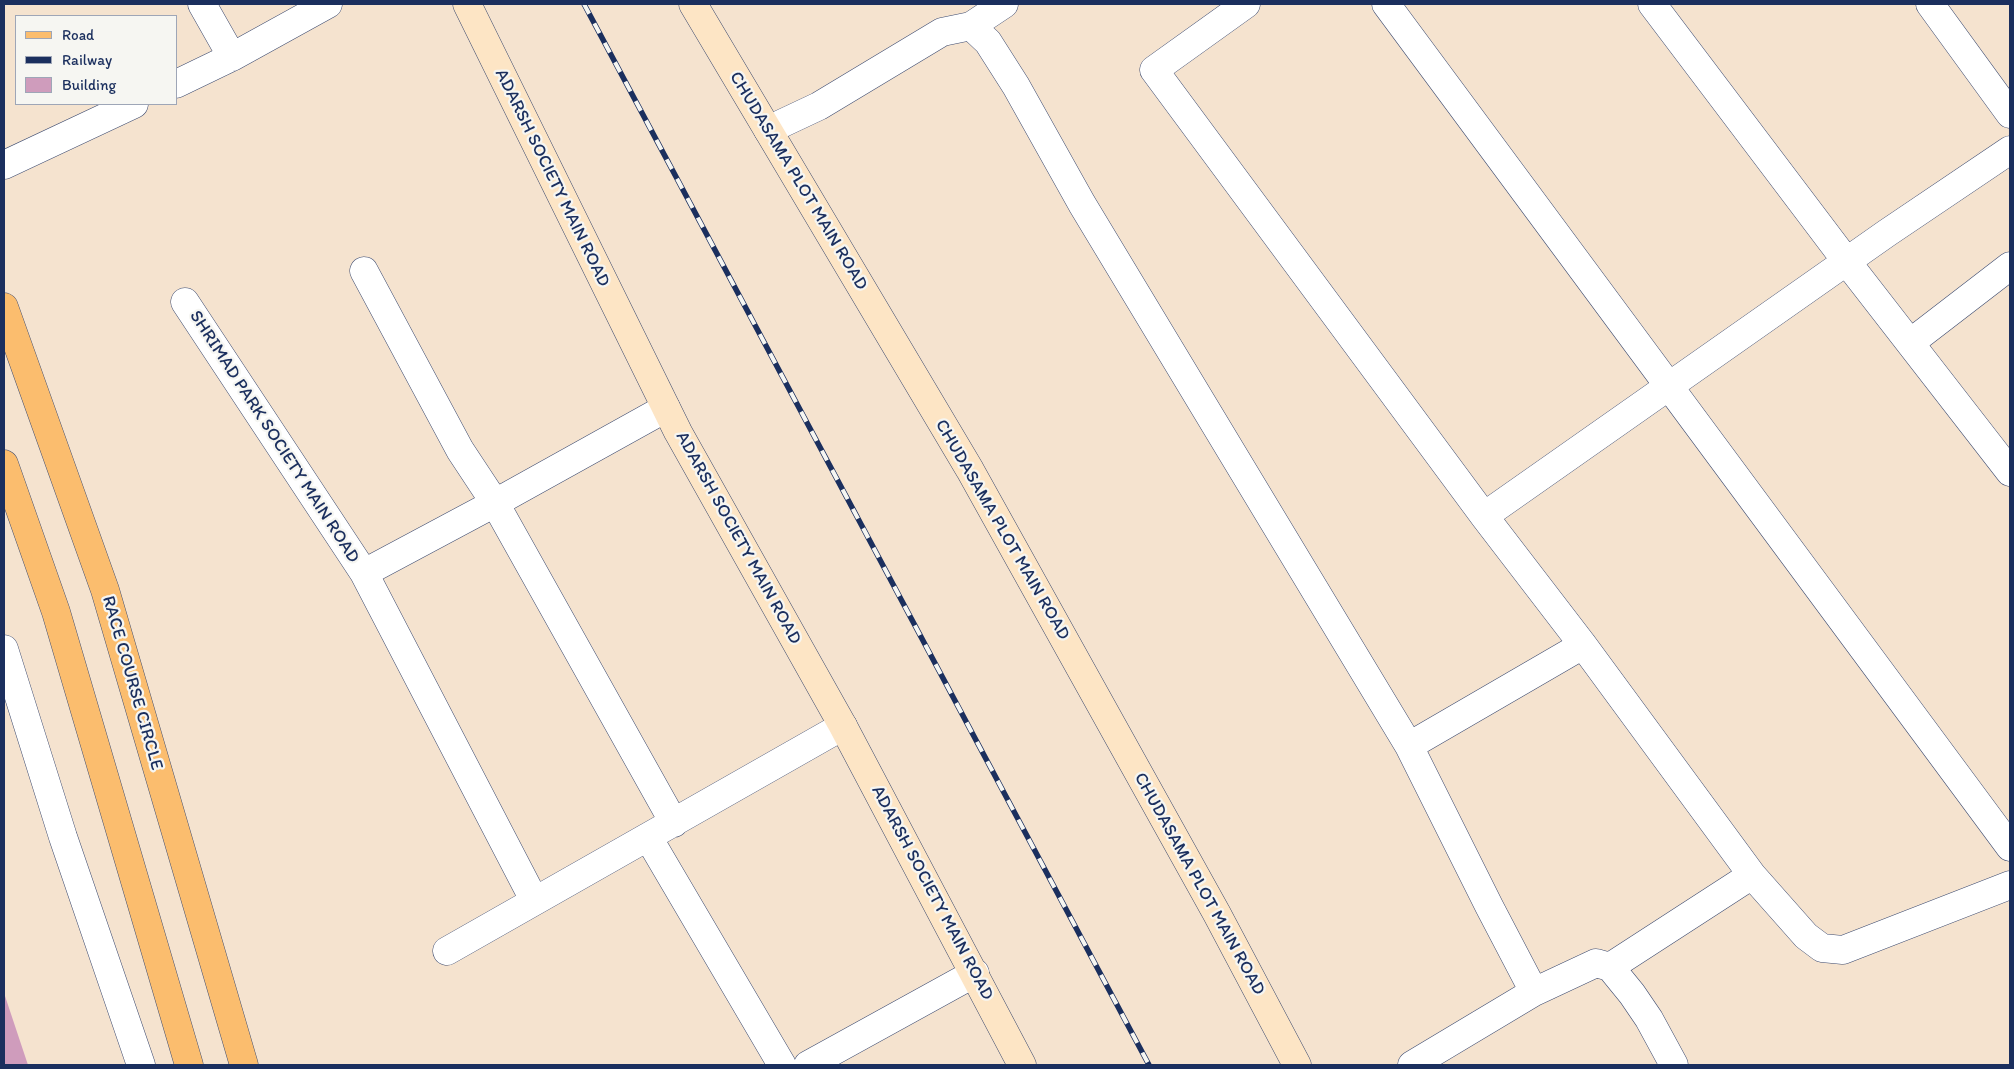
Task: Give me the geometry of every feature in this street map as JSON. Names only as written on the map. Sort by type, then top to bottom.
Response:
[{"type":"main road","name":"RACE COURSE CIRCLE","points":[[4,307],[105,590],[244,1065]]},
{"type":"main road","points":[[4,464],[56,612],[188,1065]]},
{"type":"street","points":[[202,4],[232,57]]},
{"type":"street","points":[[178,83],[232,57],[328,4]]},
{"type":"street","name":"ADARSH SOCIETY MAIN ROAD","points":[[467,4],[678,432],[843,726],[1022,1065]]},
{"type":"street","name":"CHUDASAMA PLOT MAIN ROAD","points":[[693,4],[970,470],[1217,914],[1297,1065]]},
{"type":"street","points":[[768,130],[819,106],[942,32],[971,26],[1004,4]]},
{"type":"street","points":[[1246,4],[1154,70],[1752,875],[1806,936],[1822,948],[1843,950],[2010,885]]},
{"type":"street","points":[[1386,4],[2010,847]]},
{"type":"street","points":[[1652,4],[1847,262],[2010,472]]},
{"type":"street","points":[[1930,4],[2010,114]]},
{"type":"street","points":[[971,26],[988,42],[1016,86],[1087,213],[1409,746],[1534,992]]},
{"type":"street","points":[[4,165],[132,105]]},
{"type":"street","points":[[1484,516],[2010,150]]},
{"type":"street","points":[[1910,343],[2010,266]]},
{"type":"street","points":[[364,271],[460,450],[495,503],[674,823]]},
{"type":"street","name":"SHRIMAD PARK SOCIETY MAIN ROAD","points":[[185,302],[364,573],[666,408]]},
{"type":"street","points":[[364,573],[534,900]]},
{"type":"street","points":[[1409,746],[1583,645]]},
{"type":"street","points":[[4,649],[63,837],[141,1065]]},
{"type":"street","points":[[446,951],[843,726]]},
{"type":"street","points":[[648,837],[782,1065]]},
{"type":"street","points":[[1610,967],[1752,875]]},
{"type":"street","points":[[1412,1065],[1534,992],[1596,963],[1610,967],[1649,1019],[1674,1065]]},
{"type":"street","points":[[808,1065],[975,974]]},
{"type":"building","points":[[4,993],[28,1065],[4,1065]]},
{"type":"railway","points":[[584,4],[1149,1065]]}]
